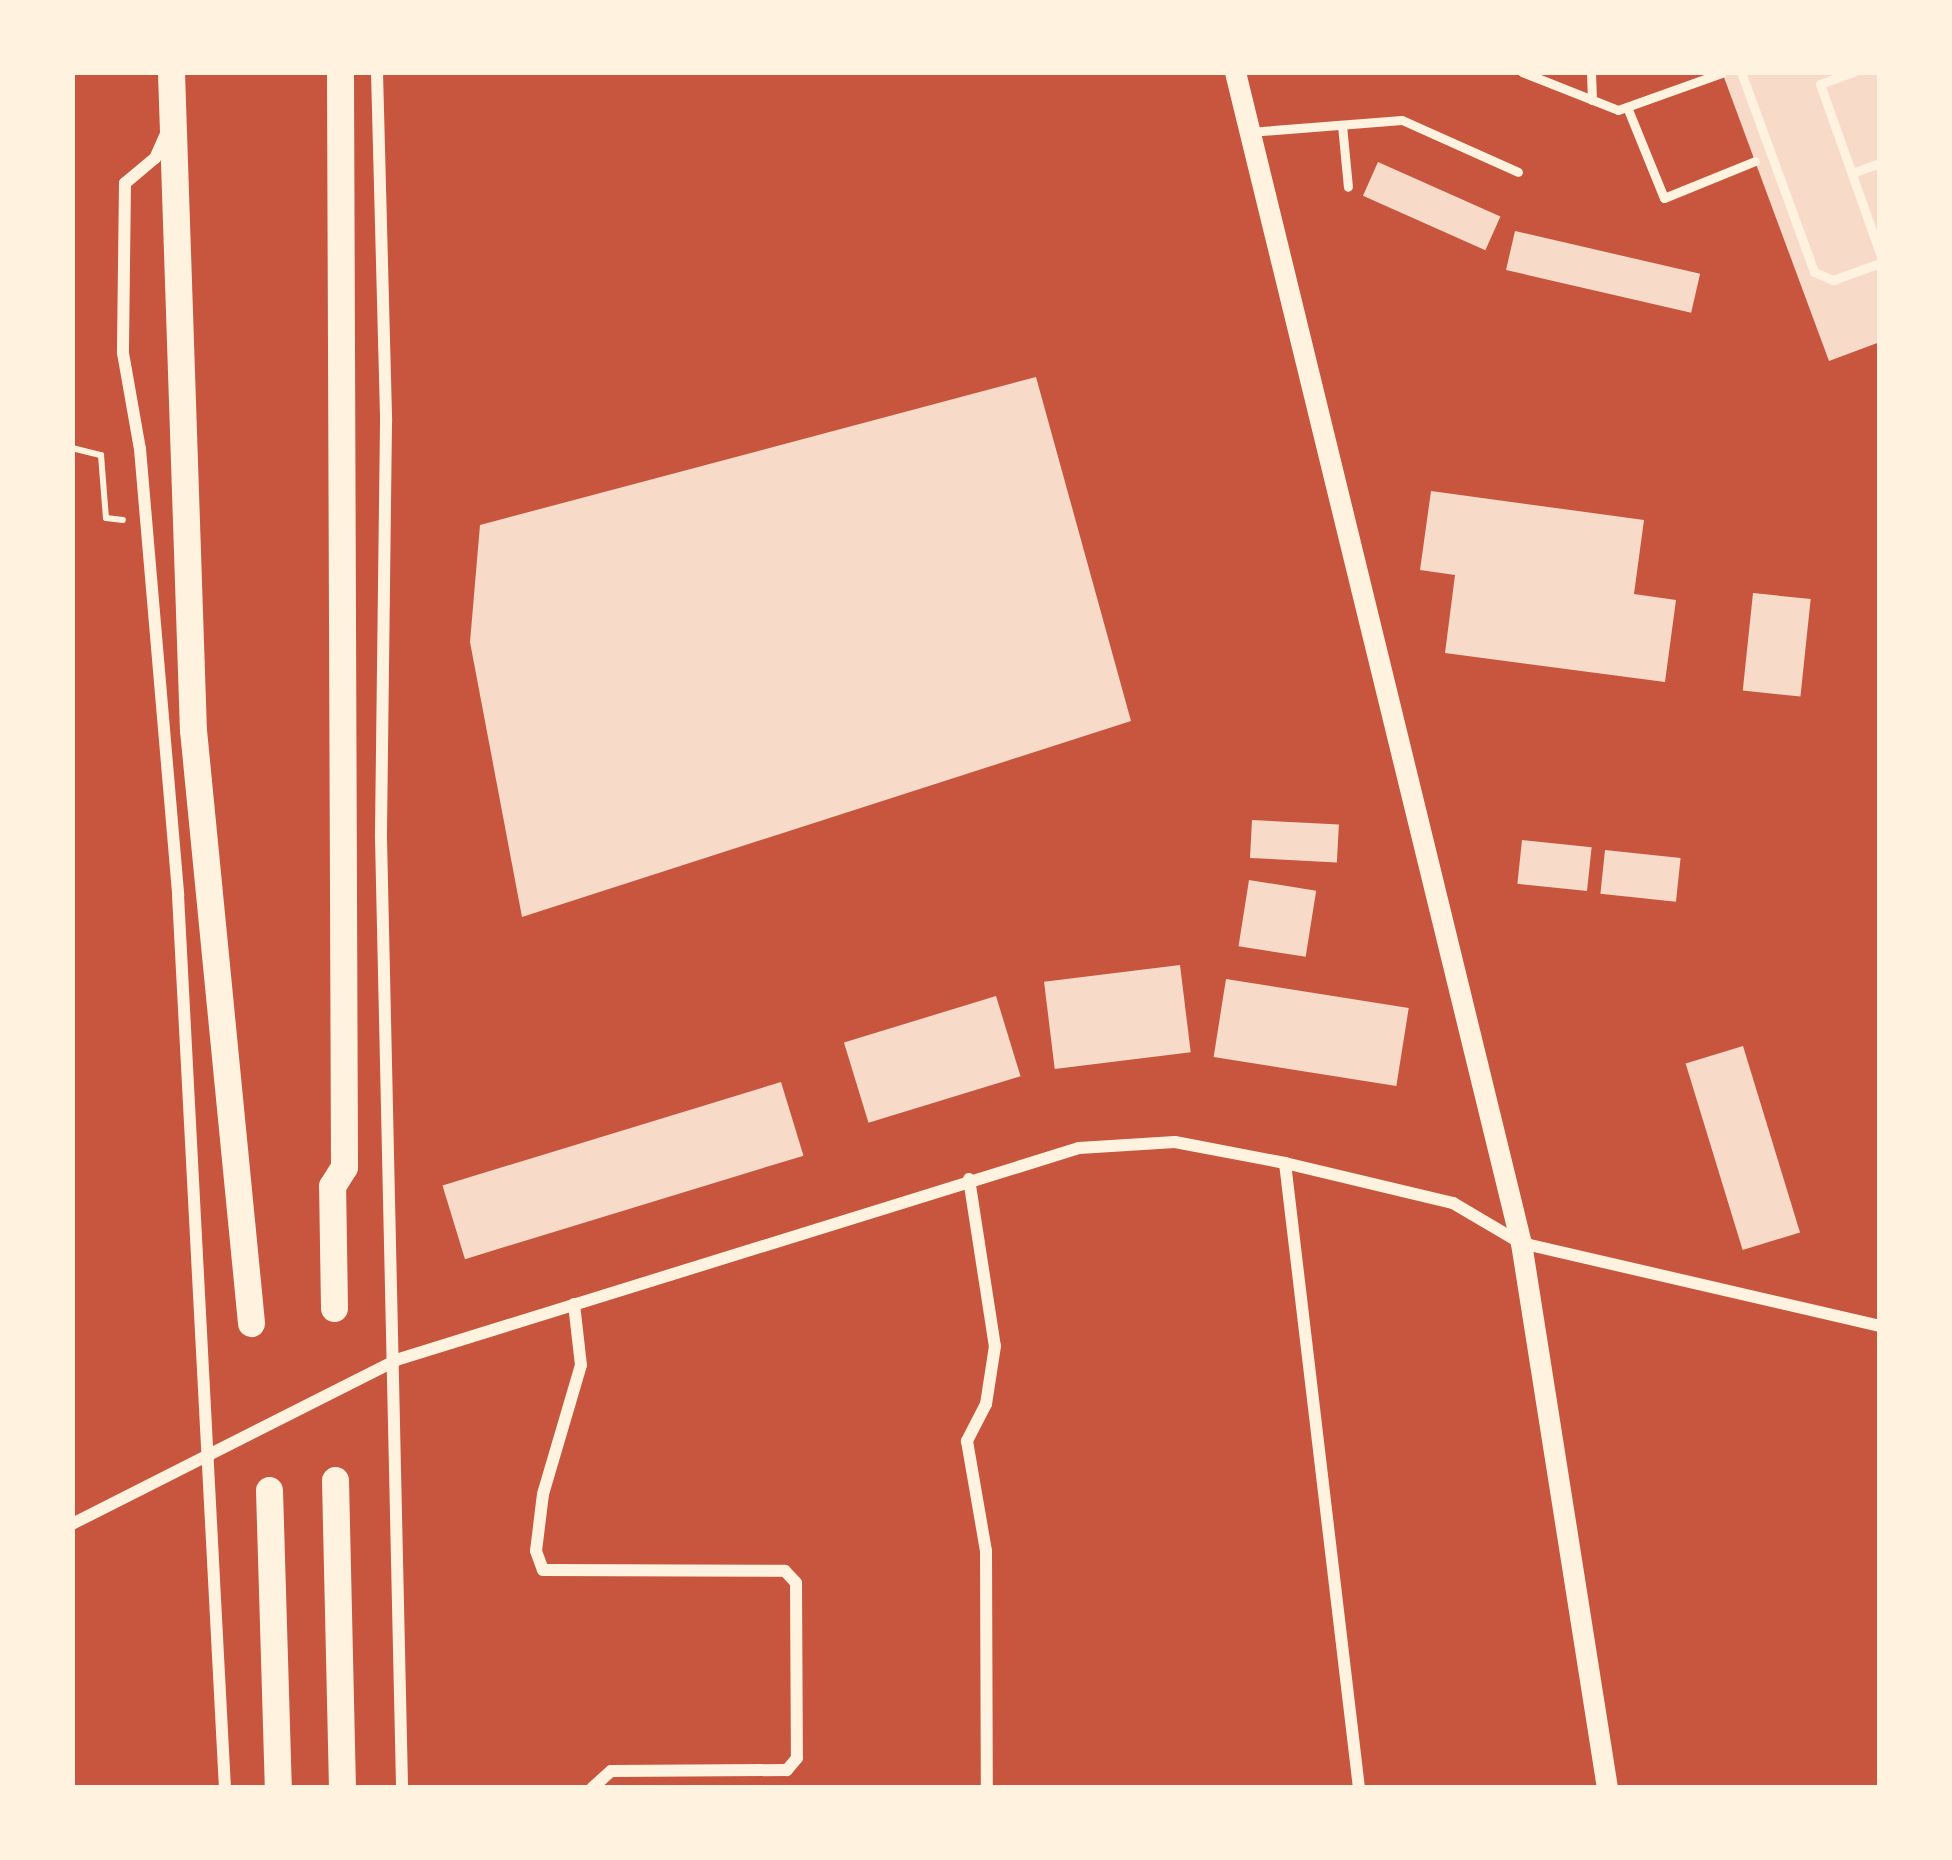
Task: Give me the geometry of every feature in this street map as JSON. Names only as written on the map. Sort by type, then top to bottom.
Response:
[{"type":"highway","points":[[171,72],[193,730],[252,1285],[251,1323]]},
{"type":"highway","points":[[334,1308],[332,1186],[344,1167],[340,72]]},
{"type":"highway","points":[[335,1480],[342,1788]]},
{"type":"highway","points":[[269,1490],[278,1788]]},
{"type":"street","points":[[377,72],[386,422],[381,838],[402,1788]]},
{"type":"street","points":[[1234,72],[1521,1243],[1607,1788]]},
{"type":"street","points":[[171,123],[155,158],[124,183],[123,353],[140,449],[178,895],[226,1788]]},
{"type":"street","points":[[72,1524],[208,1449],[396,1360],[1079,1148],[1175,1142],[1286,1163],[1453,1203],[1521,1243],[1880,1326]]},
{"type":"street","points":[[1286,1163],[1358,1788]]},
{"type":"street","points":[[969,1179],[995,1346],[986,1404],[967,1441],[986,1551],[987,1788]]},
{"type":"street","points":[[574,1304],[581,1365],[543,1494],[536,1551],[543,1570],[784,1571],[796,1583],[797,1758],[787,1770],[611,1771],[592,1788]]},
{"type":"lane","points":[[1522,72],[1592,100],[1627,107],[1722,73]]},
{"type":"lane","points":[[1591,72],[1592,100]]},
{"type":"lane","points":[[1742,72],[1814,272],[1833,280],[1880,263]]},
{"type":"lane","points":[[1853,72],[1820,84],[1880,253]]},
{"type":"lane","points":[[1627,107],[1664,198],[1755,160]]},
{"type":"lane","points":[[1249,132],[1402,120],[1518,172]]},
{"type":"lane","points":[[1342,124],[1348,188]]},
{"type":"lane","points":[[1852,173],[1880,163]]},
{"type":"path","points":[[72,448],[100,455],[106,518],[123,520]]},
{"type":"building","points":[[1722,72],[1880,72],[1880,342],[1829,361]]},
{"type":"building","points":[[1378,162],[1500,217],[1485,250],[1363,196]]},
{"type":"building","points":[[1515,231],[1700,274],[1691,313],[1506,270]]},
{"type":"building","points":[[1036,377],[1131,721],[522,917],[470,642],[480,525]]},
{"type":"building","points":[[1431,491],[1644,520],[1634,594],[1676,600],[1665,682],[1445,653],[1455,575],[1420,570]]},
{"type":"building","points":[[1753,593],[1811,599],[1800,697],[1743,690]]},
{"type":"building","points":[[1252,820],[1339,825],[1337,863],[1250,858]]},
{"type":"building","points":[[1522,840],[1592,847],[1587,891],[1517,884]]},
{"type":"building","points":[[1605,850],[1681,858],[1676,902],[1600,894]]},
{"type":"building","points":[[1249,880],[1316,891],[1306,957],[1239,946]]},
{"type":"building","points":[[1180,965],[1191,1052],[1055,1069],[1044,982]]},
{"type":"building","points":[[1226,979],[1409,1008],[1396,1086],[1214,1057]]},
{"type":"building","points":[[996,996],[1021,1076],[869,1123],[844,1042]]},
{"type":"building","points":[[1743,1046],[1800,1232],[1743,1250],[1686,1064]]},
{"type":"building","points":[[781,1082],[804,1156],[465,1259],[442,1185]]}]
